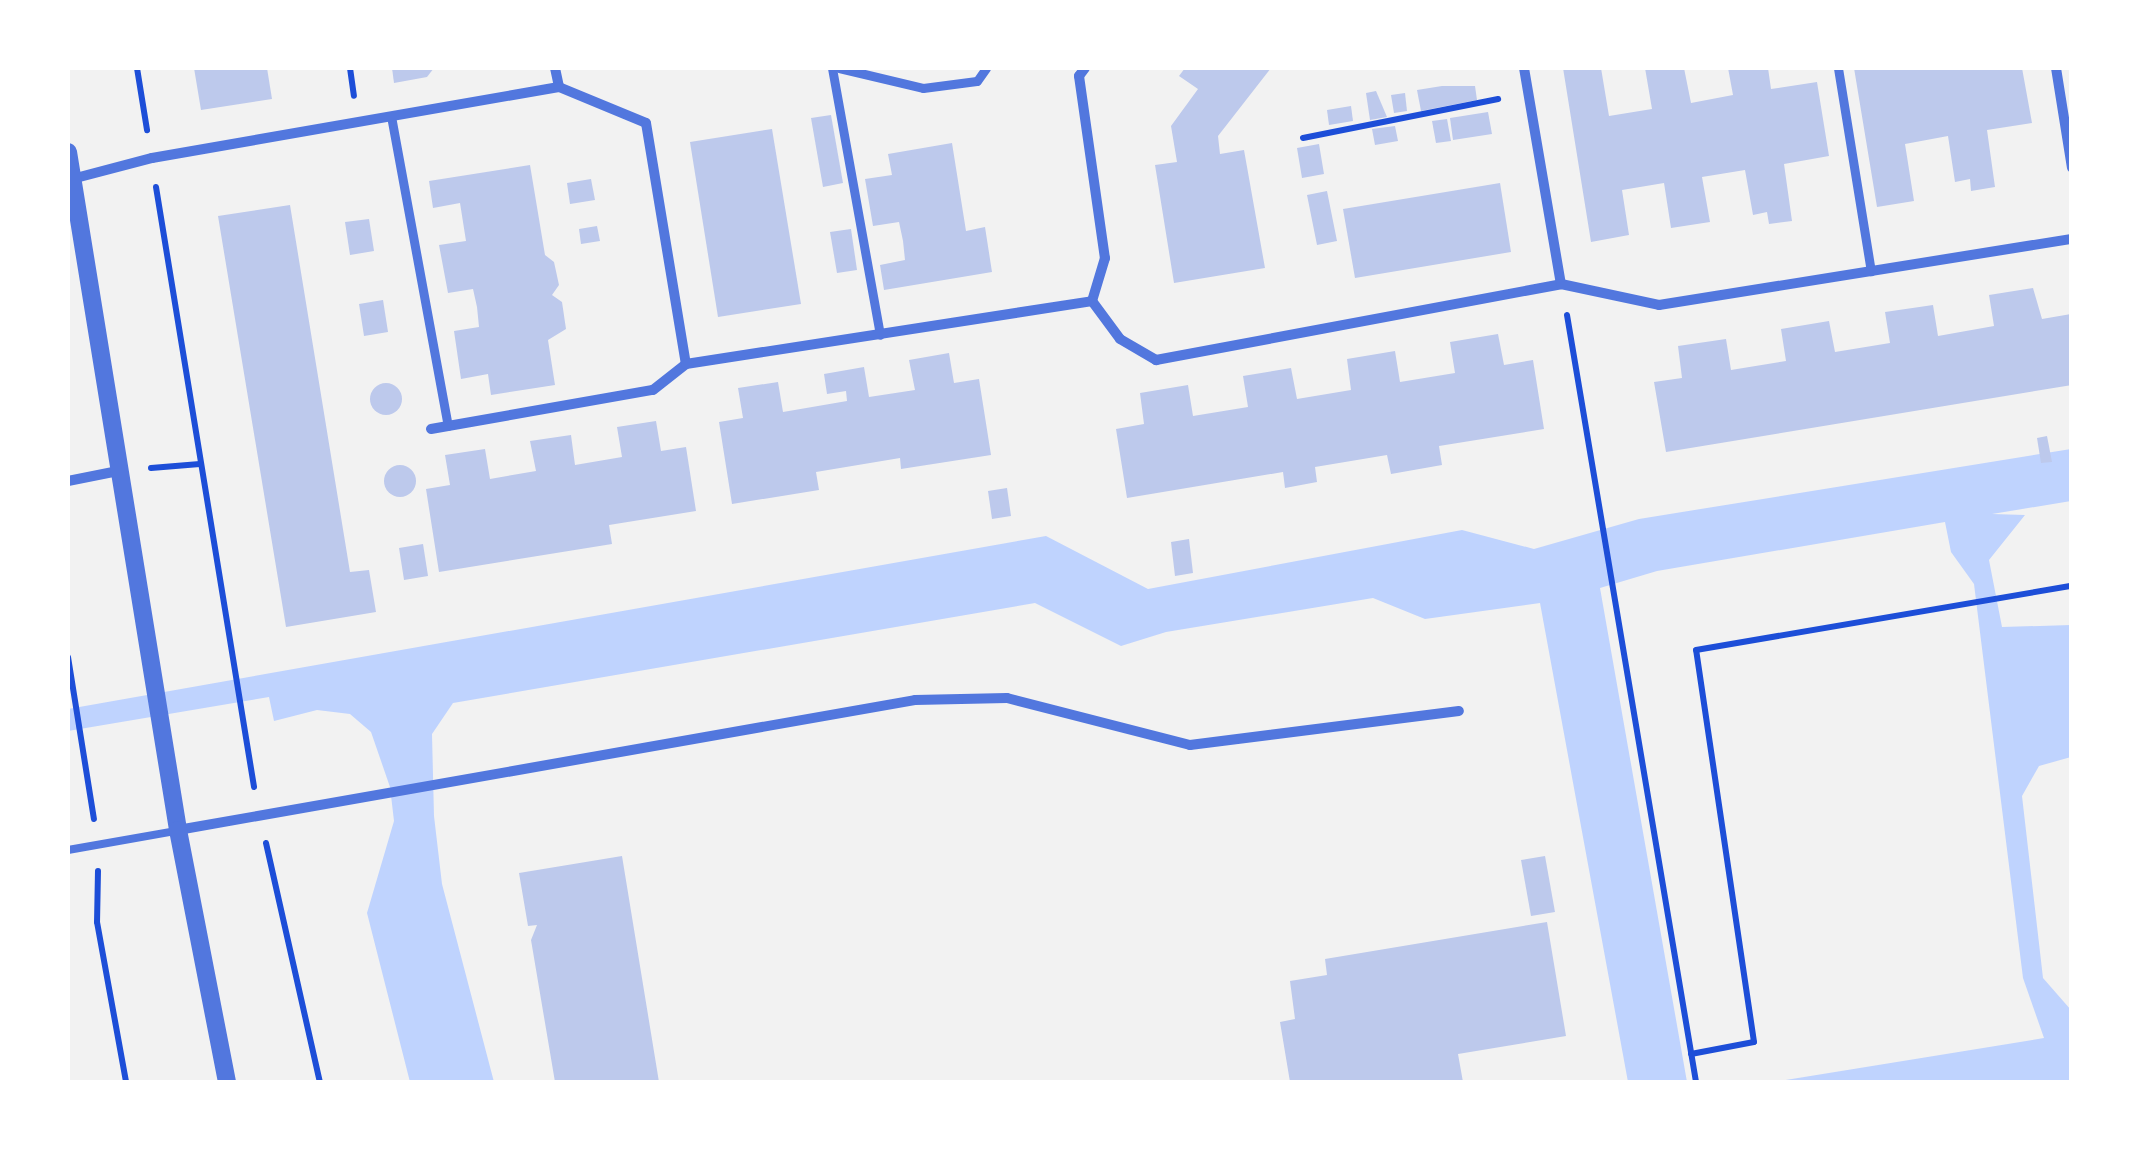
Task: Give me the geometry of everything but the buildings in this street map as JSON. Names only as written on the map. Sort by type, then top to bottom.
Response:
[{"type":"street","points":[[555,68],[559,87]]},
{"type":"street","points":[[880,334],[835,68],[922,88],[977,81],[986,68]]},
{"type":"street","points":[[1085,68],[1079,76],[1106,258],[1092,302]]},
{"type":"street","points":[[1524,68],[1561,284]]},
{"type":"street","points":[[1838,68],[1871,270]]},
{"type":"street","points":[[2056,68],[2072,168]]},
{"type":"street","points":[[72,179],[152,158],[559,87],[646,122],[686,364]]},
{"type":"street","points":[[391,116],[448,426]]},
{"type":"street","points":[[68,152],[178,830],[227,1082]]},
{"type":"street","points":[[1092,302],[1120,339],[1156,360],[1561,284],[1659,304],[2072,238]]},
{"type":"street","points":[[431,429],[653,390],[686,364],[1092,302]]},
{"type":"street","points":[[68,481],[118,472]]},
{"type":"street","points":[[178,830],[915,700],[1006,698],[1190,745],[1459,711]]},
{"type":"lane","points":[[68,850],[178,830]]},
{"type":"path","points":[[137,68],[241,726],[320,1082]]},
{"type":"path","points":[[1303,138],[1529,94]]},
{"type":"path","points":[[1561,284],[1696,1082]]},
{"type":"path","points":[[1691,1054],[1754,1042],[1696,650],[2072,586]]},
{"type":"path","points":[[68,657],[98,846],[97,922],[126,1082]]},
{"type":"water","points":[[2071,449],[2071,501],[1992,514],[2025,515],[1989,560],[2002,627],[2071,625],[2071,757],[2039,766],[2022,796],[2043,978],[2071,1010],[2071,1082],[1774,1082],[2044,1038],[2023,978],[1974,584],[1951,552],[1945,522],[1657,571],[1600,588],[1687,1082],[1628,1082],[1540,603],[1425,619],[1373,598],[1166,632],[1121,646],[1035,603],[453,703],[432,734],[434,816],[442,884],[494,1082],[410,1082],[367,913],[394,821],[390,787],[371,732],[350,714],[317,710],[274,721],[269,697],[68,731],[68,709],[1046,536],[1148,589],[1462,530],[1534,549],[1639,519]]}]
